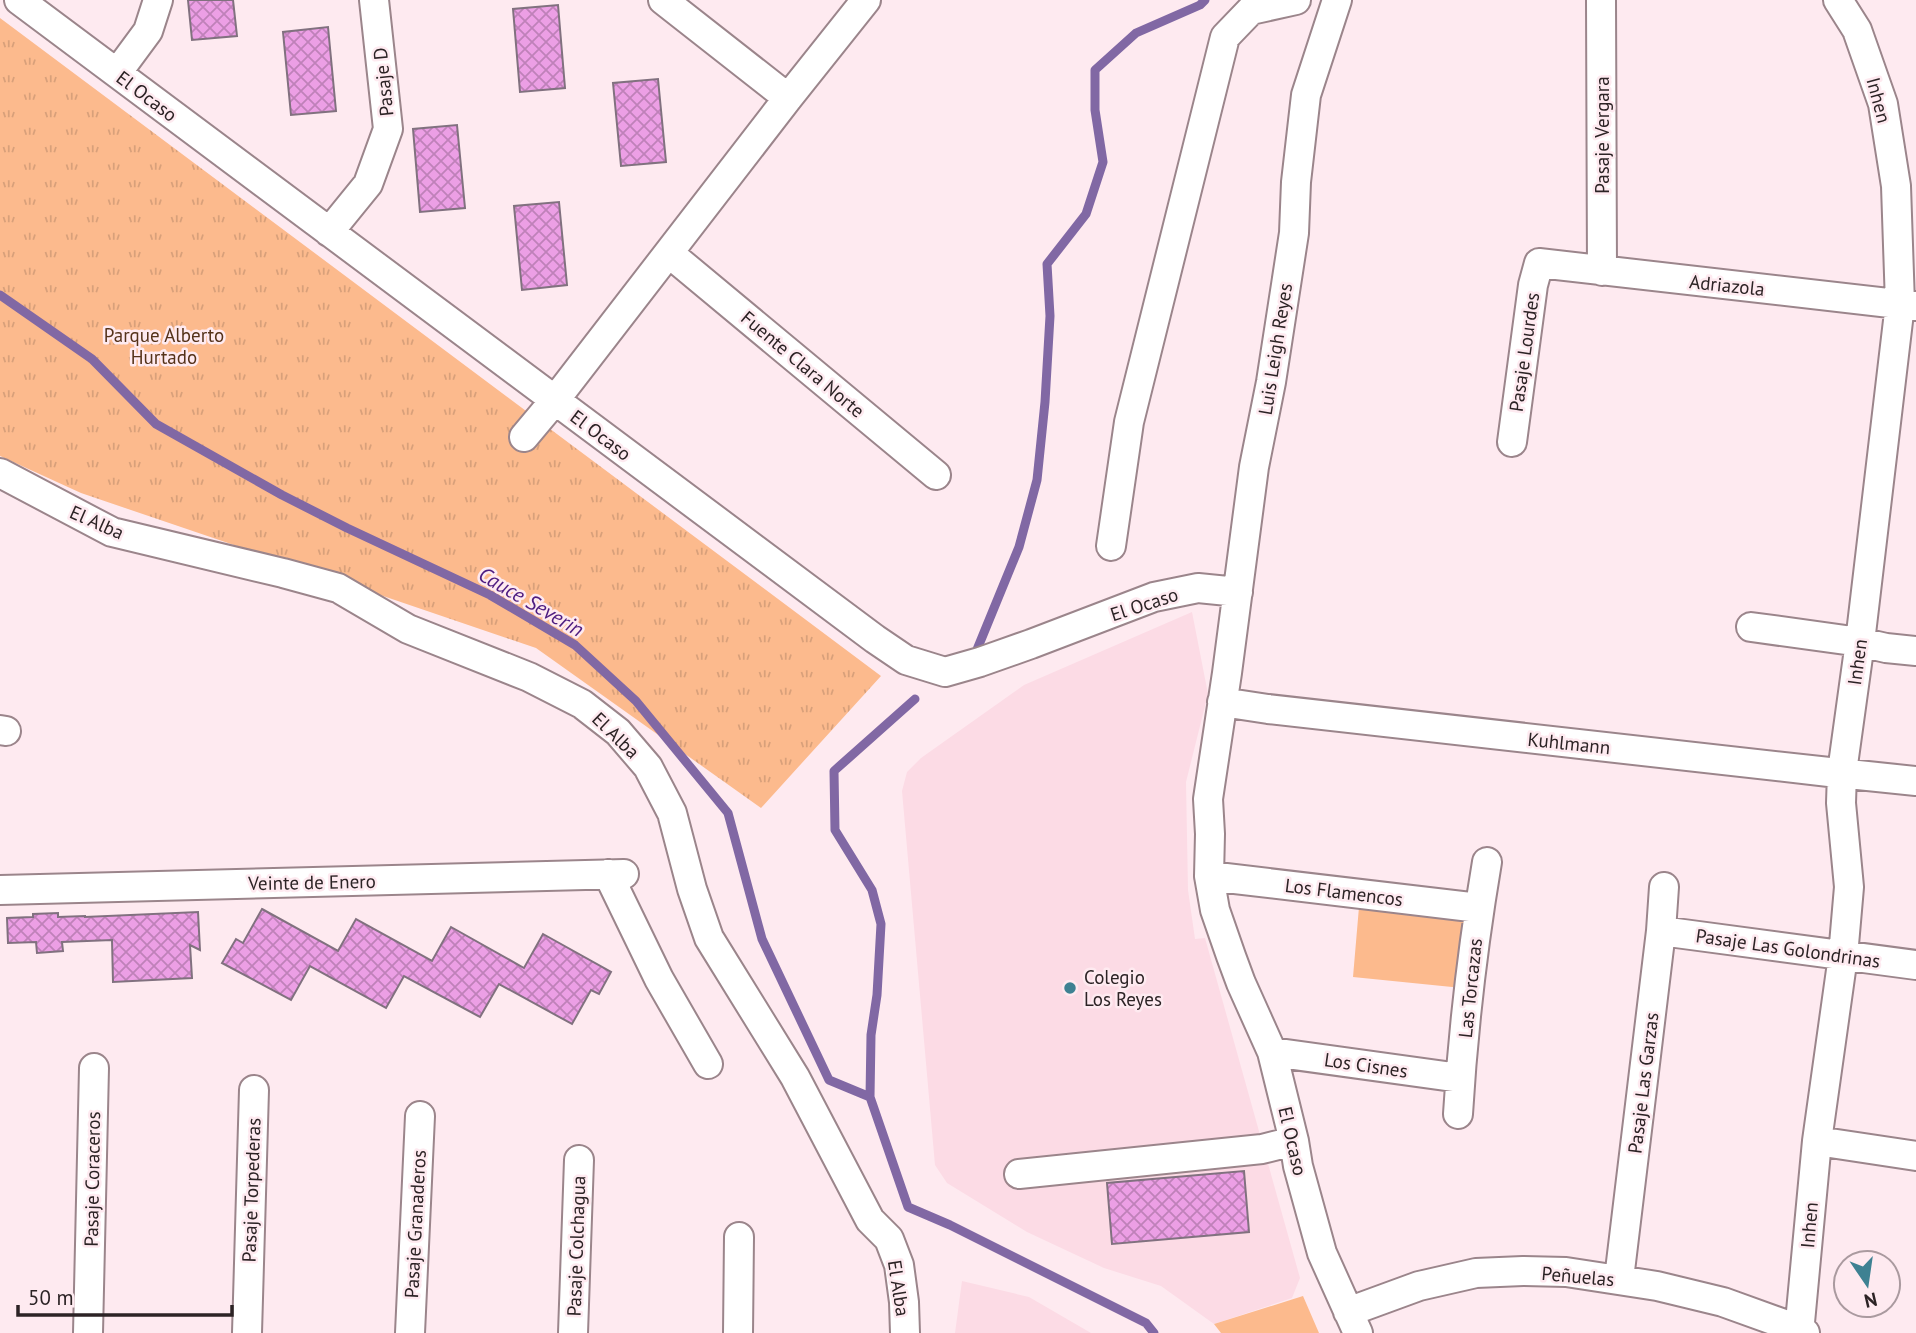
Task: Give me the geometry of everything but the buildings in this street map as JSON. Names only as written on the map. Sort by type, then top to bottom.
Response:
[{"type":"street","name":"El Ocaso","points":[[19,0],[906,660],[945,672],[1031,645],[1154,597],[1198,588],[1238,592]]},
{"type":"street","points":[[117,73],[148,31],[158,0]]},
{"type":"street","name":"Pasaje D","points":[[329,232],[368,184],[388,129],[374,0]]},
{"type":"street","points":[[663,0],[788,98]]},
{"type":"street","points":[[524,437],[670,254],[866,0]]},
{"type":"street","points":[[1111,546],[1129,422],[1226,37],[1251,10],[1296,0]]},
{"type":"street","name":"Luis Leigh Reyes","points":[[1222,702],[1254,467],[1271,382],[1294,233],[1296,182],[1306,95],[1337,0]]},
{"type":"street","name":"Pasaje Vergara","points":[[1601,0],[1602,271]]},
{"type":"street","name":"Inhen","points":[[1800,1332],[1817,1141],[1843,956],[1849,887],[1840,793],[1842,772],[1908,305],[1896,186],[1883,104],[1857,30],[1838,0]]},
{"type":"street","name":"Fuente Clara Norte","points":[[670,254],[936,475]]},
{"type":"street","name":"Adriazola","points":[[1539,263],[1908,305]]},
{"type":"street","name":"Pasaje Lourdes","points":[[1513,442],[1533,285],[1539,263]]},
{"type":"street","name":"El Alba","points":[[0,473],[111,532],[338,588],[408,629],[529,677],[582,704],[618,732],[648,767],[672,813],[692,889],[709,938],[795,1077],[870,1220],[889,1239],[899,1265],[905,1333]]},
{"type":"street","points":[[1751,626],[1916,651]]},
{"type":"street","name":"El Ocaso","points":[[1222,702],[1208,799],[1209,876],[1215,910],[1241,983],[1272,1052],[1298,1166],[1322,1253],[1353,1322]]},
{"type":"street","name":"Kuhlmann","points":[[1222,702],[1916,780]]},
{"type":"street","name":"Las Torcazas","points":[[1458,1114],[1479,908],[1487,862]]},
{"type":"street","name":"Veinte de Enero","points":[[0,890],[616,874],[659,979],[708,1064]]},
{"type":"street","name":"Los Flamencos","points":[[1209,876],[1479,908]]},
{"type":"street","name":"Pasaje Las Garzas","points":[[1619,1279],[1664,887]]},
{"type":"street","name":"Pasaje Las Golondrinas","points":[[1661,931],[1916,965]]},
{"type":"street","name":"Los Cisnes","points":[[1272,1052],[1460,1078]]},
{"type":"street","name":"Pasaje Coraceros","points":[[88,1333],[94,1068]]},
{"type":"street","name":"Pasaje Torpederas","points":[[247,1333],[254,1090]]},
{"type":"street","name":"Pasaje Granaderos","points":[[410,1333],[420,1116]]},
{"type":"street","points":[[1019,1174],[1262,1149],[1294,1141]]},
{"type":"street","points":[[1817,1141],[1916,1156]]},
{"type":"street","name":"Pasaje Colchagua","points":[[573,1333],[579,1160]]},
{"type":"street","points":[[737,1333],[739,1237]]},
{"type":"street","name":"Peñuelas","points":[[1353,1322],[1419,1286],[1476,1273],[1523,1271],[1566,1272],[1619,1279],[1723,1302],[1800,1332]]},
{"type":"shaded area","name":"Colegio Los Reyes","points":[[1192,612],[1208,694],[1186,782],[1188,890],[1195,939],[1205,938],[1300,1278],[1292,1298],[1214,1324],[1161,1286],[1104,1268],[1027,1232],[947,1183],[935,1165],[902,791],[907,772],[921,758],[1024,685]]},
{"type":"shaded area","points":[[962,1281],[1029,1297],[1091,1333],[955,1333]]},
{"type":"green space","name":"Parque Alberto Hurtado","points":[[0,18],[881,676],[761,808],[536,648],[81,493],[0,456]]},
{"type":"green space","points":[[1359,907],[1469,917],[1462,988],[1353,977]]},
{"type":"green space","points":[[1303,1296],[1319,1333],[1221,1333],[1214,1324]]},
{"type":"waterway","points":[[976,652],[1019,547],[1037,480],[1050,316],[1047,264],[1086,214],[1103,162],[1095,110],[1095,70],[1136,33],[1200,5],[1205,0]]},
{"type":"waterway","name":"Cauce Severin","points":[[0,295],[92,359],[156,424],[282,495],[490,595],[575,645],[636,701],[728,813],[762,939],[829,1080],[870,1097]]},
{"type":"waterway","points":[[915,699],[834,771],[835,830],[872,890],[881,924],[877,995],[871,1035],[870,1097],[908,1207],[950,1225],[1146,1323],[1154,1333]]},
{"type":"place","name":"Colegio Los Reyes","points":[[1070,988]]}]
